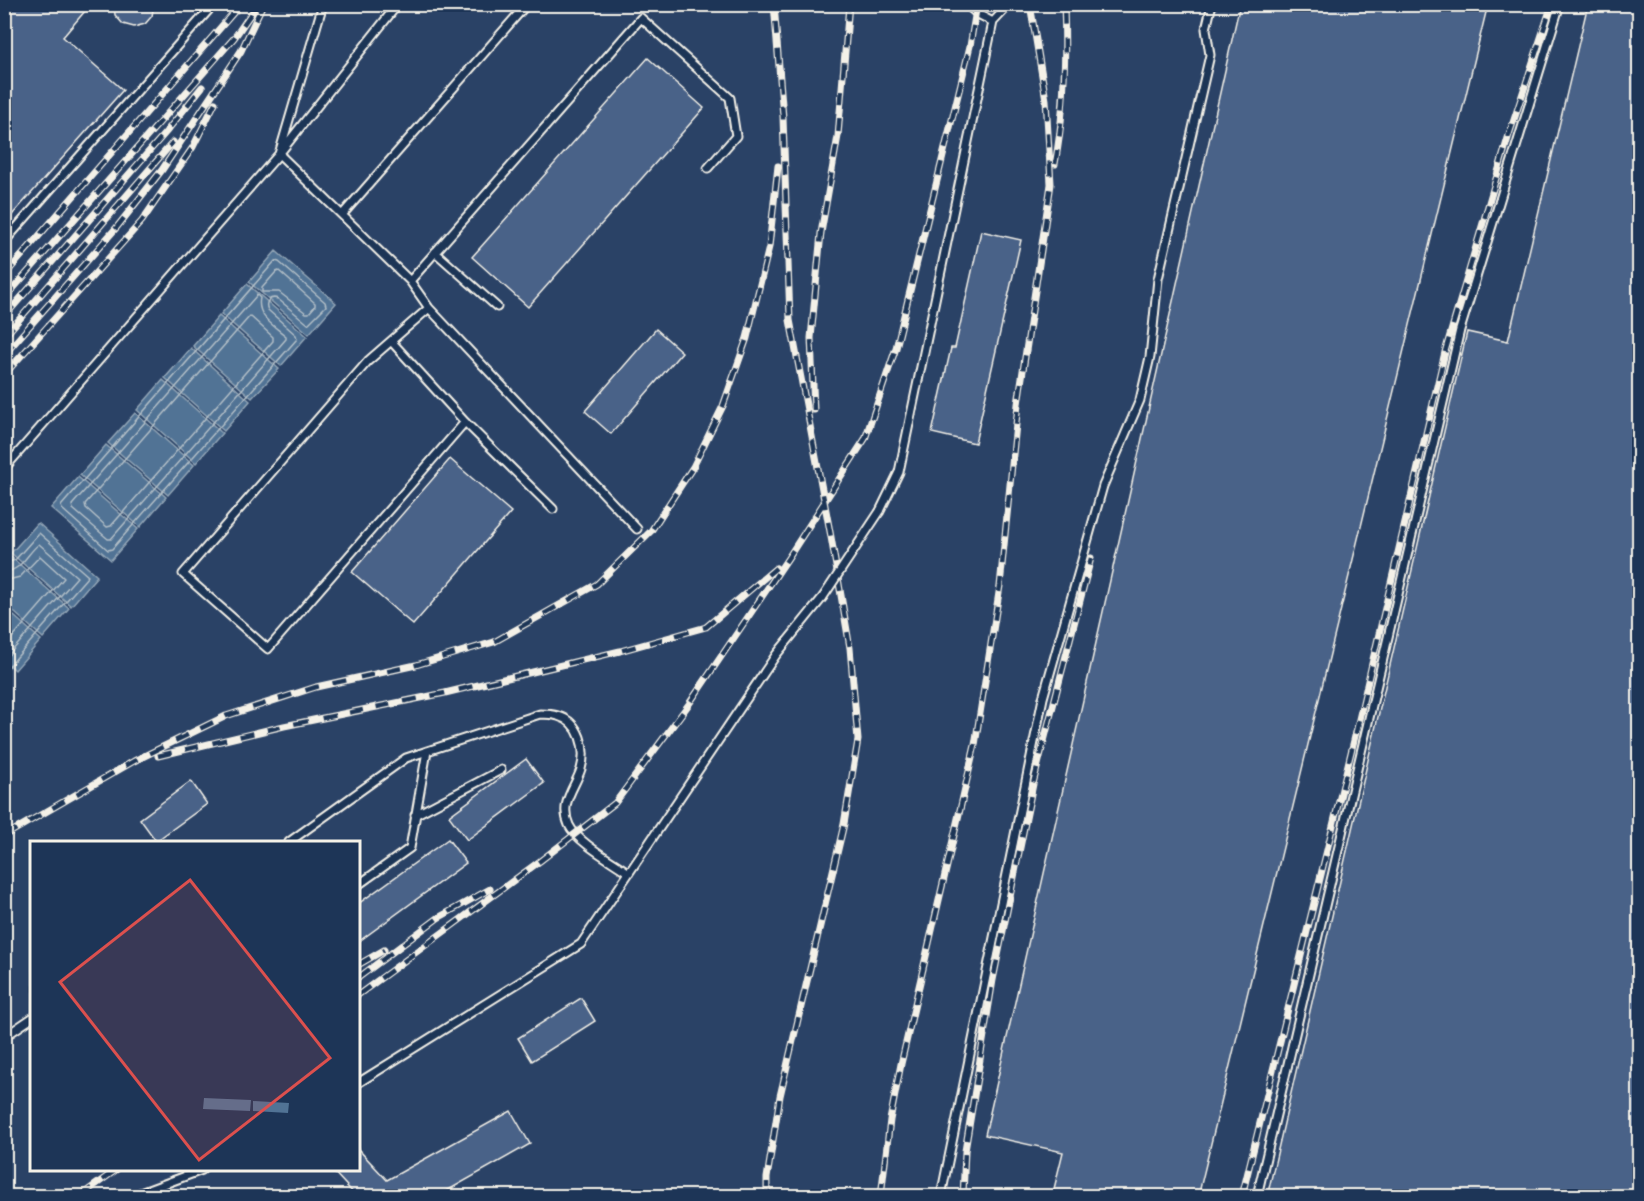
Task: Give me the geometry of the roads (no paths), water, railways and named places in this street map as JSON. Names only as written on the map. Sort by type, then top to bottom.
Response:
[{"type":"lane","points":[[4,242],[214,4]]},
{"type":"lane","points":[[279,154],[323,4]]},
{"type":"lane","points":[[4,469],[279,154],[398,4]]},
{"type":"lane","points":[[342,215],[528,4]]},
{"type":"lane","points":[[966,4],[976,13],[993,22]]},
{"type":"lane","points":[[360,1082],[581,944],[776,655],[823,597],[880,511],[899,472],[993,22],[1010,4]]},
{"type":"lane","points":[[941,1197],[1043,698],[1103,486],[1140,400],[1150,357],[1158,279],[1210,55],[1206,29],[1212,4]]},
{"type":"lane","points":[[1257,1197],[1460,330],[1560,4]]},
{"type":"lane","points":[[410,280],[641,18],[730,98],[736,136],[708,168]]},
{"type":"lane","points":[[279,154],[410,280],[429,308],[637,529]]},
{"type":"lane","points":[[435,252],[497,307]]},
{"type":"lane","points":[[429,308],[368,361],[183,574],[268,649],[465,422]]},
{"type":"lane","points":[[391,341],[465,422],[554,509]]},
{"type":"lane","points":[[292,841],[406,758],[540,714],[560,716],[577,729],[584,749],[581,769],[571,787],[564,809],[574,834],[629,873]]},
{"type":"lane","points":[[360,884],[410,848],[427,751]]},
{"type":"lane","points":[[415,815],[501,770]]},
{"type":"lane","points":[[4,1037],[30,1019]]},
{"type":"lane","points":[[132,1197],[199,1171]]},
{"type":"water","points":[[276,251],[336,303],[309,334],[249,282]]},
{"type":"water","points":[[247,284],[307,336],[281,366],[221,314]]},
{"type":"water","points":[[219,316],[279,369],[252,398],[193,346]]},
{"type":"water","points":[[191,348],[250,401],[224,431],[165,378]]},
{"type":"water","points":[[163,380],[222,433],[196,463],[137,410]]},
{"type":"water","points":[[135,413],[194,465],[168,495],[108,443]]},
{"type":"water","points":[[106,445],[166,497],[140,527],[80,475]]},
{"type":"water","points":[[78,477],[138,529],[111,560],[51,508]]},
{"type":"water","points":[[38,523],[97,576],[71,606],[11,553]]},
{"type":"water","points":[[9,555],[69,608],[43,638],[5,604],[5,561]]},
{"type":"water","points":[[5,608],[41,640],[15,670],[5,661]]},
{"type":"railway","points":[[4,276],[241,4]]},
{"type":"railway","points":[[4,355],[117,227],[162,170],[241,51],[263,4]]},
{"type":"railway","points":[[767,1196],[767,1178],[780,1096],[844,824],[858,740],[850,648],[790,320],[783,117],[774,4]]},
{"type":"railway","points":[[814,410],[811,338],[821,233],[838,136],[849,4]]},
{"type":"railway","points":[[360,994],[615,803],[689,704],[865,439],[896,348],[970,46],[977,4]]},
{"type":"railway","points":[[881,1196],[890,1120],[901,1064],[975,745],[1000,586],[1018,404],[1051,184],[1046,100],[1030,4]]},
{"type":"railway","points":[[1055,164],[1064,84],[1064,4]]},
{"type":"railway","points":[[1242,1196],[1356,732],[1445,352],[1508,138],[1552,4]]},
{"type":"railway","points":[[4,299],[234,38],[255,8]]},
{"type":"railway","points":[[4,317],[166,132],[202,87]]},
{"type":"railway","points":[[4,375],[142,221],[193,147],[215,103]]},
{"type":"railway","points":[[4,337],[173,142]]},
{"type":"railway","points":[[4,836],[134,761],[226,716],[316,687],[416,665],[494,642],[597,584],[651,531],[693,467],[723,406],[747,338],[769,247],[778,166]]},
{"type":"railway","points":[[963,1196],[965,1151],[993,980],[1033,784],[1091,558]]},
{"type":"railway","points":[[158,756],[284,726],[445,693],[620,651],[706,627],[776,568]]},
{"type":"railway","points":[[360,976],[438,918],[490,889]]},
{"type":"railway","points":[[360,964],[384,950]]},
{"type":"railway","points":[[80,1196],[115,1171]]}]
